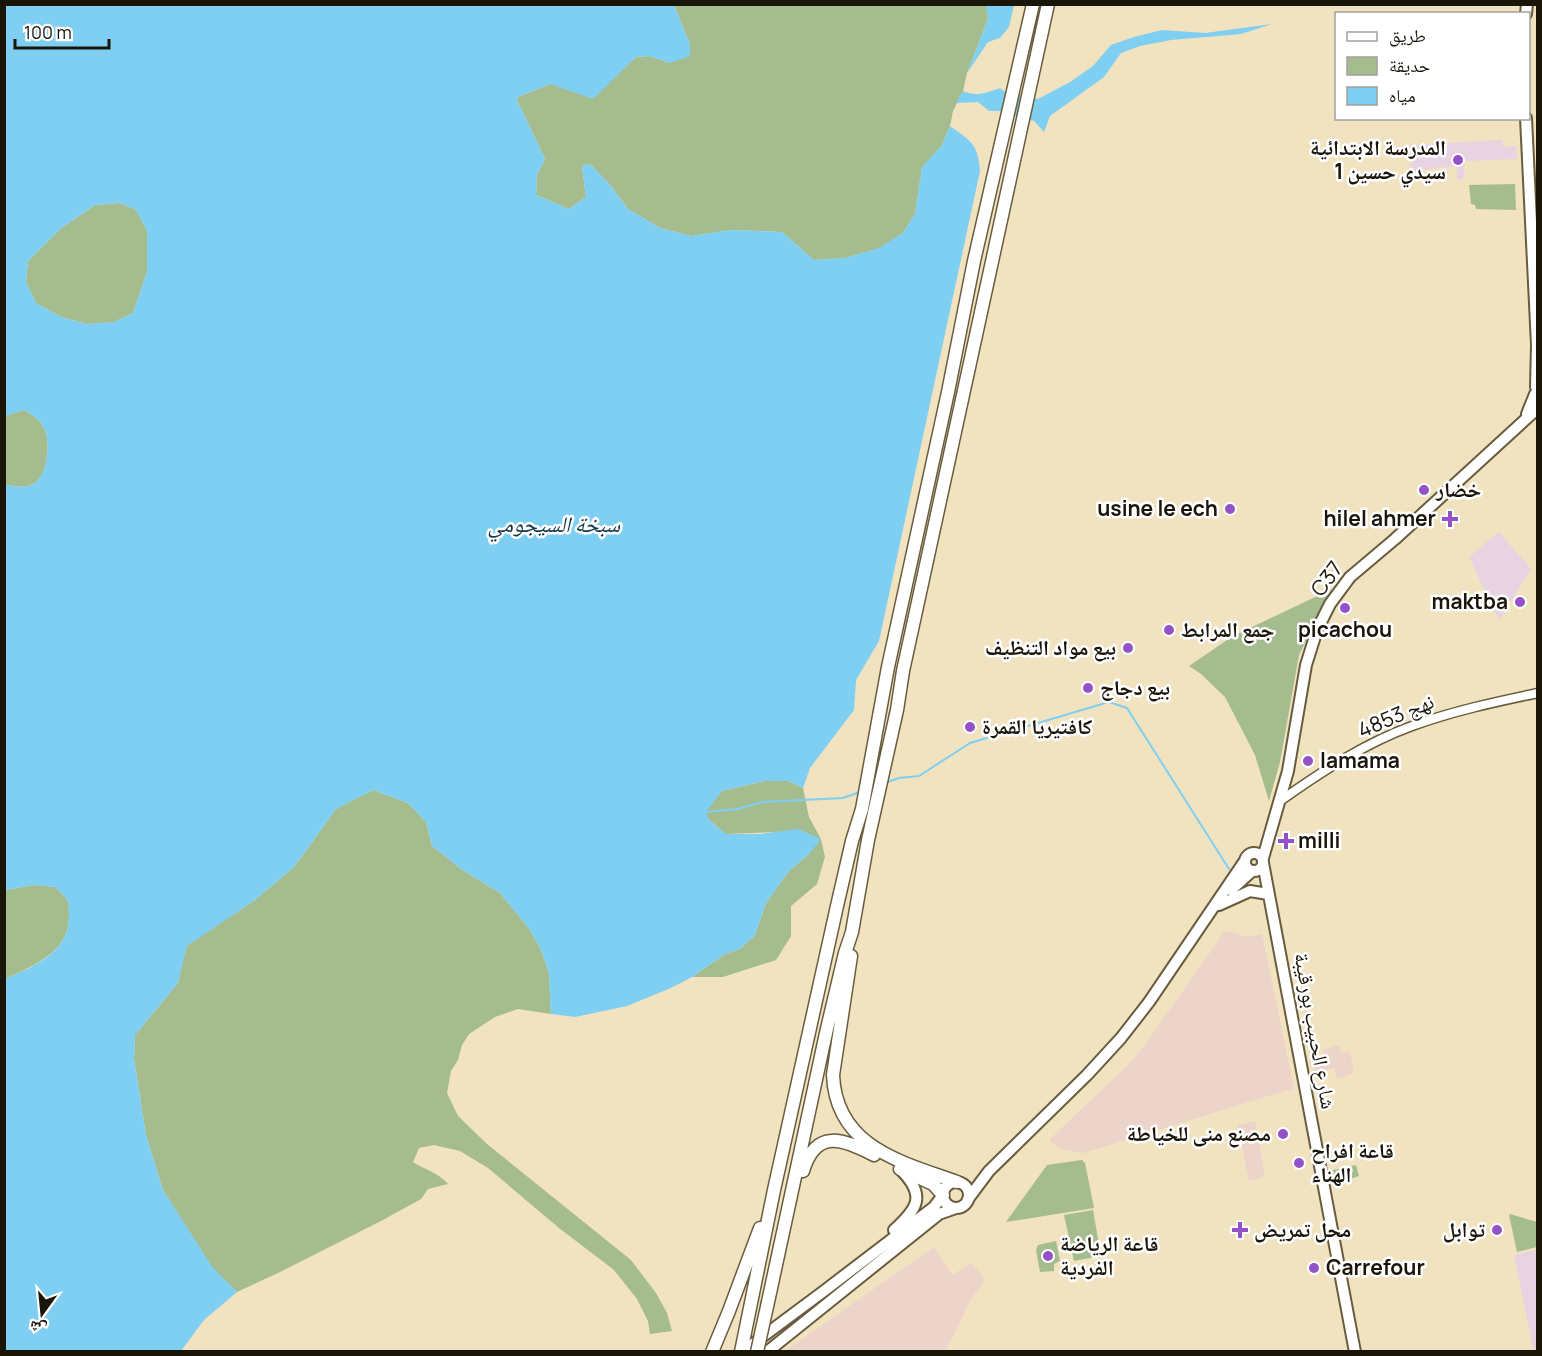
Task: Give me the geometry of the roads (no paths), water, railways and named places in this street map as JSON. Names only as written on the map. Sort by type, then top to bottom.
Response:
[{"type":"highway","points":[[742,1352],[774,1190],[846,864],[865,795],[888,667],[1032,4]]},
{"type":"highway","points":[[957,1182],[928,1172],[873,1147],[856,1134],[844,1120],[837,1105],[833,1075],[851,957],[852,932],[868,840],[1048,4]]},
{"type":"highway","points":[[757,1352],[826,1033],[852,932]]},
{"type":"highway","points":[[785,1222],[791,1212],[807,1158],[822,1142],[838,1140],[846,1142],[933,1184],[943,1195]]},
{"type":"highway","points":[[712,1352],[774,1190]]},
{"type":"main road","points":[[1523,423],[1537,391],[1537,345],[1526,120]]},
{"type":"main road","name":"C37","points":[[1258,866],[1288,771],[1308,656],[1317,630],[1336,594],[1358,570],[1538,408]]},
{"type":"main road","points":[[1216,908],[1247,857],[1272,825]]},
{"type":"main road","points":[[767,1352],[939,1214],[965,1205],[989,1172],[1121,1038],[1149,1002],[1187,944],[1231,889],[1258,866],[1258,853],[1247,857]]},
{"type":"main road","points":[[1247,857],[1248,869],[1258,866]]},
{"type":"main road","name":"شارع الحبيب بورقيبة","points":[[1258,866],[1268,894],[1283,965],[1355,1352]]},
{"type":"main road","points":[[1216,908],[1250,891],[1268,894]]},
{"type":"main road","points":[[872,1254],[916,1206],[914,1184],[898,1168]]},
{"type":"main road","points":[[742,1352],[934,1207],[949,1184],[975,1179],[989,1172]]},
{"type":"main road","points":[[957,1182],[967,1188],[969,1199]]},
{"type":"main road","points":[[943,1195],[945,1203],[956,1209]]},
{"type":"street","name":"نهج 4853","points":[[1280,801],[1303,784],[1363,749],[1412,726],[1462,709],[1538,693]]},
{"type":"water","name":"سبخة السيجومي","points":[[5,4],[674,5],[690,44],[690,56],[670,63],[649,56],[636,57],[593,99],[550,84],[516,98],[545,159],[537,175],[536,195],[569,209],[586,197],[582,166],[590,164],[611,186],[628,209],[660,228],[691,236],[731,230],[782,232],[814,260],[845,258],[879,248],[903,233],[915,214],[922,167],[942,145],[950,126],[972,144],[977,155],[980,171],[879,641],[856,680],[854,710],[810,768],[803,788],[788,781],[764,781],[722,791],[706,812],[709,820],[726,834],[760,834],[798,829],[821,839],[809,854],[789,871],[766,903],[755,935],[740,949],[725,954],[692,977],[671,988],[627,1006],[575,1017],[551,1014],[549,973],[541,950],[530,930],[500,893],[461,869],[432,846],[426,822],[408,803],[373,790],[336,809],[294,867],[255,900],[187,946],[178,983],[135,1035],[134,1059],[146,1135],[163,1190],[213,1268],[237,1292],[204,1320],[181,1351],[5,1351],[5,979],[27,969],[56,949],[68,929],[69,916],[68,902],[55,887],[34,885],[5,890],[5,484],[22,487],[34,483],[43,472],[48,447],[45,429],[34,417],[24,410],[5,416]],"holes":[[[119,203],[135,209],[147,230],[147,272],[133,313],[114,322],[87,324],[61,317],[36,303],[26,282],[28,261],[60,229],[95,205]]]},
{"type":"water","points":[[986,5],[1014,5],[1009,27],[1000,38],[988,42],[967,73],[988,19]]},
{"type":"water","points":[[1272,24],[1241,34],[1171,40],[1140,46],[1121,53],[1104,77],[1050,116],[1044,132],[1034,121],[999,111],[989,111],[978,102],[956,103],[963,91],[977,94],[1000,88],[1005,92],[1038,99],[1070,82],[1093,66],[1111,45],[1162,30],[1205,33]]},
{"type":"waterway","points":[[885,783],[899,778],[919,776],[970,743],[1109,702],[1127,708],[1229,869]]},
{"type":"waterway","points":[[705,812],[738,809],[762,802],[843,798],[860,792]]},
{"type":"place","name":"المدرسة الابتدائية سيدي حسين 1","points":[[1458,160]]},
{"type":"place","name":"خضار","points":[[1424,490]]},
{"type":"place","name":"usine le ech","points":[[1230,509]]},
{"type":"place","name":"hilel ahmer","points":[[1450,519]]},
{"type":"place","name":"maktba","points":[[1520,602]]},
{"type":"place","name":"picachou","points":[[1345,608]]},
{"type":"place","name":"جمع المرابط","points":[[1169,630]]},
{"type":"place","name":"بيع مواد التنظيف","points":[[1128,648]]},
{"type":"place","name":"بيع دجاج","points":[[1088,688]]},
{"type":"place","name":"كافتيريا القمرة","points":[[970,727]]},
{"type":"place","name":"lamama","points":[[1308,761]]},
{"type":"place","name":"milli","points":[[1286,841]]},
{"type":"place","name":"مصنع منى للخياطة","points":[[1283,1134]]},
{"type":"place","name":"قاعة افراح الهناء","points":[[1299,1163]]},
{"type":"place","name":"محل تمريض","points":[[1240,1230]]},
{"type":"place","name":"توابل","points":[[1497,1230]]},
{"type":"place","name":"قاعة الرياضة الفردية","points":[[1048,1256]]},
{"type":"place","name":"Carrefour","points":[[1314,1268]]}]
